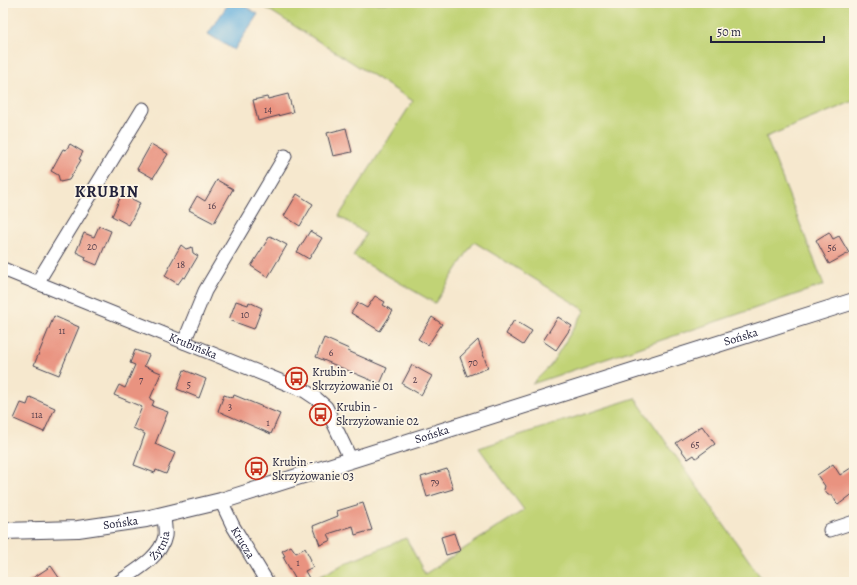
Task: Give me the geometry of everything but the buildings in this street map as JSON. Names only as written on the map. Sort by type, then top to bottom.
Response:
[{"type":"street","points":[[37,282],[143,109]]},
{"type":"street","points":[[184,342],[205,291],[285,156]]},
{"type":"street","name":"Krubińska","points":[[3,269],[305,391],[326,407],[351,460]]},
{"type":"street","name":"Sońska","points":[[3,531],[78,529],[146,519],[221,501],[854,301]]},
{"type":"street","name":"Krucza","points":[[221,501],[233,526],[267,582]]},
{"type":"street","name":"Żytnia","points":[[119,582],[149,562],[158,550],[164,537],[164,514]]},
{"type":"street","points":[[830,530],[854,522]]},
{"type":"green space","points":[[258,3],[854,3],[854,101],[766,137],[824,285],[532,384],[550,366],[585,310],[474,242],[435,303],[353,256],[366,234],[339,216],[413,101]]},
{"type":"green space","points":[[635,398],[764,582],[309,582],[342,565],[406,538],[425,574],[524,510],[479,448]]},
{"type":"water","points":[[229,3],[239,3],[258,14],[234,50],[208,34]]},
{"type":"place","name":"Krubin - Skrzyżowanie 01","points":[[296,379]]},
{"type":"place","name":"Krubin - Skrzyżowanie 02","points":[[320,414]]},
{"type":"place","name":"Krubin - Skrzyżowanie 03","points":[[257,469]]},
{"type":"district","name":"KRUBIN","points":[[107,192]]}]
